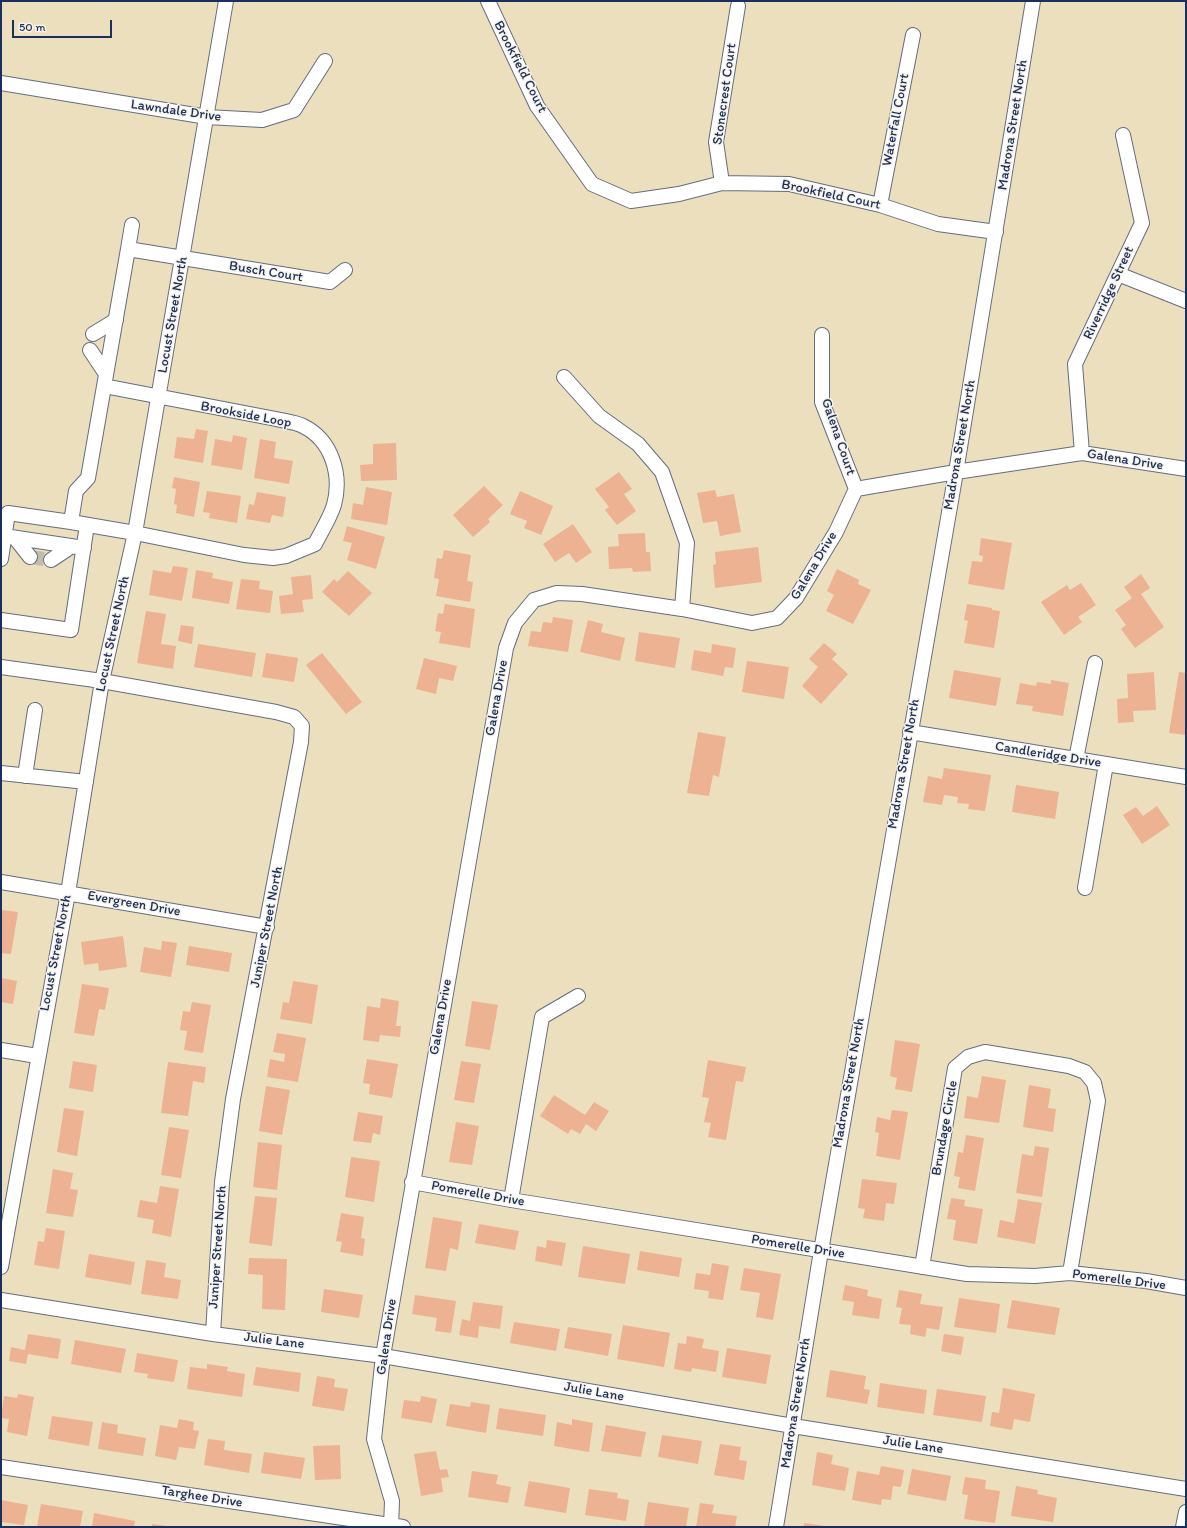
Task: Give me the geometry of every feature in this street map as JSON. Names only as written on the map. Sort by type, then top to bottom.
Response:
[{"type":"street","name":"Locust Street North","points":[[1,1267],[37,1056],[68,893],[102,681],[136,533],[226,1]]},
{"type":"street","name":"Brookfield Court","points":[[488,1],[537,106],[592,184],[631,201],[679,194],[722,183],[789,184],[880,205],[938,224],[996,232]]},
{"type":"street","name":"Madrona Street North","points":[[776,1527],[820,1251],[956,472],[1033,1]]},
{"type":"street","name":"Stonecrest Court","points":[[722,183],[716,142],[738,6]]},
{"type":"street","name":"Waterfall Court","points":[[880,205],[913,35]]},
{"type":"street","name":"Lawndale Drive","points":[[1,83],[206,117],[262,120],[294,110],[324,61]]},
{"type":"street","name":"Riverridge Street","points":[[1082,453],[1076,364],[1142,223],[1123,135]]},
{"type":"street","points":[[71,522],[76,491],[88,478],[132,225]]},
{"type":"street","name":"Busch Court","points":[[128,249],[330,282],[345,270]]},
{"type":"street","points":[[1118,274],[1186,301]]},
{"type":"street","points":[[93,334],[116,320]]},
{"type":"street","name":"Galena Court","points":[[822,335],[822,402],[856,489]]},
{"type":"street","points":[[90,350],[105,380]]},
{"type":"street","points":[[564,377],[599,416],[638,444],[662,472],[687,542],[682,609]]},
{"type":"street","name":"Brookside Loop","points":[[10,537],[8,513],[136,533],[244,555],[273,558],[286,556],[315,544],[334,506],[337,485],[334,460],[323,442],[303,426],[276,419],[159,397],[105,380]]},
{"type":"street","name":"Galena Drive","points":[[395,1526],[392,1501],[374,1439],[383,1356],[412,1182],[506,648],[515,623],[534,600],[557,593],[582,594],[682,609],[752,623],[777,618],[796,598],[836,532],[856,489],[1082,453],[1186,469]]},
{"type":"street","points":[[1,620],[71,630],[78,547],[87,525]]},
{"type":"street","points":[[10,537],[78,547]]},
{"type":"street","points":[[10,537],[30,557]]},
{"type":"street","points":[[1,559],[10,537]]},
{"type":"street","points":[[51,560],[78,547]]},
{"type":"street","points":[[1076,759],[1095,663]]},
{"type":"street","points":[[1,667],[102,681]]},
{"type":"street","name":"Juniper Street North","points":[[102,681],[276,712],[294,717],[302,726],[301,742],[267,927],[233,1099],[222,1182],[213,1334]]},
{"type":"street","points":[[25,776],[35,710]]},
{"type":"street","name":"Candleridge Drive","points":[[910,732],[1186,778]]},
{"type":"street","points":[[1085,888],[1106,764]]},
{"type":"street","points":[[1,773],[86,782]]},
{"type":"street","name":"Evergreen Drive","points":[[1,882],[267,927]]},
{"type":"street","points":[[511,1200],[542,1018],[578,996]]},
{"type":"street","points":[[1,1050],[37,1056]]},
{"type":"street","name":"Brundage Circle","points":[[922,1267],[955,1068],[968,1057],[985,1052],[1069,1066],[1085,1072],[1094,1083],[1098,1101],[1070,1273]]},
{"type":"street","name":"Pomerelle Drive","points":[[412,1182],[511,1200],[967,1274],[1035,1276],[1070,1273],[1146,1281],[1186,1288]]},
{"type":"street","name":"Julie Lane","points":[[1,1300],[213,1334],[383,1356],[793,1426],[1186,1489]]},
{"type":"street","name":"Targhee Drive","points":[[1,1467],[395,1526]]},
{"type":"street","points":[[1183,1527],[1186,1512]]},
{"type":"building","points":[[196,429],[208,431],[203,463],[174,458],[177,437],[194,439]]},
{"type":"building","points":[[233,435],[247,438],[242,470],[211,465],[215,439],[232,442]]},
{"type":"building","points":[[260,439],[276,442],[274,458],[293,461],[289,484],[254,478]]},
{"type":"building","points":[[396,443],[397,480],[361,481],[360,465],[373,464],[373,444]]},
{"type":"building","points":[[619,472],[632,489],[624,494],[636,511],[617,525],[605,510],[609,507],[595,489]]},
{"type":"building","points":[[174,477],[200,482],[194,517],[176,513],[177,505],[174,504],[176,489],[172,488]]},
{"type":"building","points":[[484,486],[503,505],[488,519],[490,522],[473,537],[453,515]]},
{"type":"building","points":[[366,487],[392,492],[387,525],[351,519],[353,503],[363,505]]},
{"type":"building","points":[[715,490],[717,497],[734,494],[741,532],[720,536],[717,521],[703,523],[697,493]]},
{"type":"building","points":[[207,491],[241,496],[237,523],[209,518],[210,513],[203,512]]},
{"type":"building","points":[[520,491],[553,506],[541,535],[524,528],[527,521],[510,514]]},
{"type":"building","points":[[257,492],[286,497],[283,517],[272,515],[270,523],[246,519],[249,504],[254,505]]},
{"type":"building","points":[[573,524],[592,552],[576,563],[569,553],[555,562],[543,544]]},
{"type":"building","points":[[347,526],[385,537],[376,569],[347,560],[352,543],[343,541]]},
{"type":"building","points":[[645,533],[646,552],[650,552],[651,571],[633,572],[632,568],[609,569],[608,547],[619,546],[618,534]]},
{"type":"building","points":[[981,538],[1012,543],[1004,590],[968,584],[972,561],[982,562],[983,556],[979,555]]},
{"type":"building","points":[[758,547],[762,582],[715,588],[713,565],[716,564],[715,552]]},
{"type":"building","points":[[444,550],[471,555],[467,581],[473,582],[470,602],[436,596],[439,579],[434,578],[437,558],[442,559]]},
{"type":"building","points":[[173,566],[188,568],[182,601],[149,595],[153,570],[171,573]]},
{"type":"building","points":[[837,569],[859,580],[858,584],[871,590],[853,624],[826,611],[834,595],[827,591]]},
{"type":"building","points":[[196,570],[213,573],[212,578],[233,582],[229,604],[192,598]]},
{"type":"building","points":[[348,571],[372,593],[349,616],[322,592],[334,579],[337,582]]},
{"type":"building","points":[[1141,574],[1150,588],[1141,594],[1164,627],[1135,648],[1121,629],[1126,625],[1115,610],[1132,598],[1124,587]]},
{"type":"building","points":[[311,575],[313,599],[302,600],[304,612],[281,614],[279,596],[293,594],[291,577]]},
{"type":"building","points":[[241,579],[260,581],[259,589],[273,591],[270,613],[236,609]]},
{"type":"building","points":[[1081,583],[1096,605],[1078,617],[1082,622],[1064,635],[1041,602],[1067,585],[1070,590]]},
{"type":"building","points":[[445,604],[475,609],[470,648],[439,643],[441,632],[435,631],[438,613],[443,614]]},
{"type":"building","points":[[967,604],[992,608],[992,610],[1000,611],[994,648],[964,643],[968,621],[964,620]]},
{"type":"building","points":[[146,611],[166,614],[161,644],[176,646],[173,669],[137,663]]},
{"type":"building","points":[[553,617],[573,620],[568,652],[528,646],[531,631],[541,632],[543,622],[552,623]]},
{"type":"building","points":[[588,620],[603,624],[601,632],[625,638],[620,661],[580,652]]},
{"type":"building","points":[[181,625],[194,627],[192,644],[178,641]]},
{"type":"building","points":[[639,632],[680,638],[675,668],[635,661]]},
{"type":"building","points":[[824,643],[837,654],[832,659],[848,674],[821,704],[802,686],[818,667],[809,659]]},
{"type":"building","points":[[198,644],[256,653],[252,677],[194,667]]},
{"type":"building","points":[[712,644],[736,648],[733,668],[725,667],[723,676],[691,670],[694,650],[711,653]]},
{"type":"building","points":[[266,653],[298,658],[294,682],[262,677]]},
{"type":"building","points":[[322,653],[362,702],[346,714],[306,665]]},
{"type":"building","points":[[424,658],[457,666],[453,681],[439,678],[436,694],[416,689]]},
{"type":"building","points":[[747,661],[789,667],[784,699],[742,692]]},
{"type":"building","points":[[954,670],[1001,678],[996,706],[949,698]]},
{"type":"building","points":[[1154,672],[1156,710],[1133,711],[1134,722],[1118,723],[1117,699],[1128,698],[1127,674]]},
{"type":"building","points":[[1179,672],[1186,673],[1186,735],[1169,733]]},
{"type":"building","points":[[1051,680],[1069,683],[1063,716],[1032,711],[1033,706],[1016,704],[1020,683],[1036,686],[1037,682],[1051,684]]},
{"type":"building","points":[[698,732],[726,737],[719,777],[713,775],[709,796],[687,793]]},
{"type":"building","points":[[944,768],[991,775],[985,811],[968,809],[969,804],[957,803],[958,797],[944,795],[942,805],[923,802],[928,776],[942,779]]},
{"type":"building","points":[[1016,785],[1059,792],[1055,819],[1012,812]]},
{"type":"building","points":[[1157,806],[1170,825],[1142,844],[1123,815],[1136,807],[1143,816]]},
{"type":"building","points":[[1,910],[18,912],[11,954],[1,953]]},
{"type":"building","points":[[123,936],[127,967],[99,971],[98,963],[84,965],[81,942]]},
{"type":"building","points":[[162,941],[177,943],[171,977],[140,972],[144,947],[161,950]]},
{"type":"building","points":[[189,946],[232,953],[229,972],[186,965]]},
{"type":"building","points":[[1,978],[17,981],[13,1004],[1,1002]]},
{"type":"building","points":[[293,981],[318,985],[312,1024],[280,1019],[283,1002],[289,1003]]},
{"type":"building","points":[[82,984],[109,988],[105,1010],[99,1009],[94,1036],[74,1033]]},
{"type":"building","points":[[381,998],[399,1001],[396,1026],[401,1026],[400,1037],[380,1035],[379,1042],[363,1040],[367,1006],[380,1008]]},
{"type":"building","points":[[472,1001],[498,1005],[490,1050],[465,1046]]},
{"type":"building","points":[[192,1002],[211,1005],[203,1053],[184,1050],[187,1031],[180,1030],[183,1011],[190,1012]]},
{"type":"building","points":[[277,1033],[306,1038],[298,1082],[267,1077],[270,1059],[284,1062],[285,1054],[273,1052]]},
{"type":"building","points":[[895,1040],[920,1044],[912,1092],[895,1089],[897,1078],[890,1076]]},
{"type":"building","points":[[367,1059],[398,1064],[392,1098],[369,1094],[370,1084],[363,1083]]},
{"type":"building","points":[[708,1060],[746,1067],[743,1082],[736,1081],[726,1140],[708,1137],[711,1123],[704,1122],[709,1098],[702,1097]]},
{"type":"building","points":[[73,1061],[97,1065],[93,1092],[69,1088]]},
{"type":"building","points":[[461,1061],[481,1064],[474,1103],[454,1100]]},
{"type":"building","points":[[168,1062],[206,1067],[204,1083],[193,1081],[188,1116],[161,1113]]},
{"type":"building","points":[[982,1076],[1006,1080],[999,1123],[964,1118],[967,1096],[978,1098]]},
{"type":"building","points":[[1029,1085],[1051,1089],[1048,1108],[1056,1109],[1053,1132],[1023,1127]]},
{"type":"building","points":[[266,1086],[290,1090],[282,1135],[259,1131]]},
{"type":"building","points":[[554,1095],[585,1115],[594,1102],[609,1111],[596,1131],[586,1124],[580,1134],[571,1129],[568,1134],[540,1116]]},
{"type":"building","points":[[64,1108],[84,1111],[77,1156],[57,1152]]},
{"type":"building","points":[[892,1110],[908,1112],[900,1160],[876,1156],[879,1133],[875,1132],[877,1117],[890,1120]]},
{"type":"building","points":[[358,1112],[383,1116],[380,1135],[373,1133],[371,1143],[353,1141]]},
{"type":"building","points":[[456,1122],[479,1126],[472,1165],[449,1162]]},
{"type":"building","points":[[169,1127],[189,1130],[181,1178],[161,1175]]},
{"type":"building","points":[[966,1135],[984,1138],[975,1191],[958,1188],[960,1177],[954,1176],[958,1152],[963,1153]]},
{"type":"building","points":[[258,1142],[282,1145],[277,1190],[253,1187]]},
{"type":"building","points":[[1035,1146],[1049,1148],[1042,1197],[1016,1193],[1022,1154],[1033,1156]]},
{"type":"building","points":[[351,1157],[380,1161],[374,1202],[345,1197]]},
{"type":"building","points":[[53,1169],[73,1173],[70,1189],[78,1190],[73,1217],[46,1213]]},
{"type":"building","points":[[862,1179],[897,1183],[894,1204],[886,1203],[884,1221],[863,1218],[865,1209],[858,1208]]},
{"type":"building","points":[[160,1186],[179,1189],[171,1237],[152,1233],[154,1220],[137,1217],[140,1200],[157,1203]]},
{"type":"building","points":[[255,1196],[277,1198],[272,1246],[249,1243]]},
{"type":"building","points":[[951,1198],[965,1200],[964,1206],[983,1209],[977,1244],[953,1240],[956,1220],[947,1219]]},
{"type":"building","points":[[1018,1199],[1042,1203],[1035,1244],[997,1237],[1000,1220],[1014,1223]]},
{"type":"building","points":[[341,1213],[364,1217],[361,1238],[365,1239],[363,1256],[340,1252],[342,1242],[336,1241]]},
{"type":"building","points":[[433,1217],[462,1222],[458,1250],[450,1248],[446,1271],[425,1268]]},
{"type":"building","points":[[479,1224],[519,1231],[515,1250],[475,1243]]},
{"type":"building","points":[[46,1228],[65,1231],[59,1269],[34,1265],[38,1241],[44,1242]]},
{"type":"building","points":[[547,1240],[566,1243],[562,1266],[535,1261],[537,1246],[546,1248]]},
{"type":"building","points":[[583,1246],[630,1254],[625,1284],[578,1277]]},
{"type":"building","points":[[640,1251],[682,1258],[679,1277],[637,1270]]},
{"type":"building","points":[[89,1254],[135,1262],[131,1285],[85,1277]]},
{"type":"building","points":[[249,1258],[287,1259],[285,1310],[262,1309],[263,1275],[248,1274]]},
{"type":"building","points":[[146,1260],[166,1263],[164,1277],[181,1280],[178,1299],[141,1294]]},
{"type":"building","points":[[712,1263],[729,1266],[723,1300],[708,1298],[709,1291],[694,1289],[696,1273],[710,1275]]},
{"type":"building","points":[[744,1268],[781,1274],[773,1320],[756,1317],[760,1293],[740,1290]]},
{"type":"building","points":[[845,1285],[868,1290],[867,1296],[882,1299],[879,1319],[852,1315],[854,1302],[842,1300]]},
{"type":"building","points":[[324,1289],[363,1295],[359,1318],[321,1312]]},
{"type":"building","points":[[899,1290],[922,1294],[920,1304],[943,1307],[939,1330],[927,1328],[925,1337],[910,1334],[911,1325],[899,1324],[902,1308],[896,1307]]},
{"type":"building","points":[[415,1295],[456,1301],[451,1333],[435,1331],[437,1318],[412,1314]]},
{"type":"building","points":[[959,1298],[1000,1304],[996,1333],[954,1327]]},
{"type":"building","points":[[1012,1300],[1060,1308],[1055,1335],[1007,1328]]},
{"type":"building","points":[[473,1302],[503,1306],[500,1329],[479,1326],[478,1338],[459,1335],[462,1319],[470,1321]]},
{"type":"building","points":[[514,1322],[560,1329],[556,1351],[510,1343]]},
{"type":"building","points":[[623,1325],[670,1333],[664,1367],[617,1359]]},
{"type":"building","points":[[568,1327],[612,1334],[608,1356],[564,1348]]},
{"type":"building","points":[[28,1334],[61,1339],[58,1359],[28,1354],[26,1364],[9,1361],[11,1347],[25,1350]]},
{"type":"building","points":[[944,1334],[964,1337],[961,1355],[941,1351]]},
{"type":"building","points":[[687,1336],[704,1339],[702,1348],[719,1351],[716,1372],[692,1368],[691,1372],[674,1369],[678,1343],[686,1344]]},
{"type":"building","points":[[75,1340],[126,1349],[121,1373],[71,1364]]},
{"type":"building","points":[[727,1348],[771,1355],[766,1384],[722,1377]]},
{"type":"building","points":[[137,1353],[178,1360],[174,1382],[147,1378],[148,1374],[134,1372]]},
{"type":"building","points":[[207,1364],[228,1367],[227,1371],[245,1374],[242,1397],[187,1389],[190,1367],[207,1369]]},
{"type":"building","points":[[256,1367],[301,1373],[299,1392],[253,1385]]},
{"type":"building","points":[[830,1370],[866,1376],[864,1389],[870,1390],[867,1404],[826,1397]]},
{"type":"building","points":[[317,1376],[335,1379],[334,1387],[348,1389],[344,1411],[312,1406]]},
{"type":"building","points":[[880,1383],[927,1390],[924,1414],[877,1407]]},
{"type":"building","points":[[1003,1388],[1035,1394],[1030,1422],[1014,1419],[1012,1430],[990,1426],[992,1412],[999,1413]]},
{"type":"building","points":[[937,1389],[986,1396],[982,1422],[933,1415]]},
{"type":"building","points":[[18,1394],[34,1397],[27,1436],[7,1432],[9,1419],[1,1418],[4,1396],[17,1398]]},
{"type":"building","points":[[421,1396],[437,1399],[432,1423],[401,1418],[404,1400],[420,1402]]},
{"type":"building","points":[[471,1402],[490,1405],[486,1433],[446,1426],[450,1404],[470,1407]]},
{"type":"building","points":[[499,1408],[546,1415],[543,1436],[496,1429]]},
{"type":"building","points":[[52,1416],[93,1422],[89,1446],[48,1439]]},
{"type":"building","points":[[179,1419],[194,1422],[193,1430],[199,1431],[195,1449],[179,1447],[176,1460],[155,1456],[160,1425],[177,1428]]},
{"type":"building","points":[[572,1419],[593,1423],[589,1452],[554,1446],[557,1422],[572,1425]]},
{"type":"building","points":[[102,1422],[118,1425],[117,1433],[146,1438],[143,1456],[98,1449]]},
{"type":"building","points":[[606,1425],[646,1432],[641,1457],[601,1451]]},
{"type":"building","points":[[662,1435],[702,1441],[698,1464],[658,1457]]},
{"type":"building","points":[[208,1439],[225,1441],[224,1450],[252,1454],[249,1473],[204,1465]]},
{"type":"building","points":[[720,1444],[741,1447],[739,1460],[747,1461],[744,1480],[714,1475]]},
{"type":"building","points":[[340,1445],[341,1479],[315,1480],[313,1446]]},
{"type":"building","points":[[436,1451],[440,1470],[447,1469],[449,1477],[441,1478],[443,1492],[421,1496],[414,1454]]},
{"type":"building","points":[[264,1452],[305,1458],[301,1479],[261,1473]]},
{"type":"building","points":[[817,1452],[833,1455],[831,1464],[849,1468],[845,1491],[812,1485]]},
{"type":"building","points":[[881,1466],[904,1470],[901,1487],[893,1486],[891,1500],[882,1499],[881,1505],[852,1500],[857,1471],[879,1475]]},
{"type":"building","points":[[912,1469],[951,1476],[946,1501],[907,1494]]},
{"type":"building","points":[[472,1471],[498,1475],[496,1484],[511,1487],[508,1503],[468,1497]]},
{"type":"building","points":[[965,1477],[986,1480],[985,1489],[1000,1491],[995,1523],[964,1519],[968,1495],[962,1494]]},
{"type":"building","points":[[529,1481],[570,1488],[566,1513],[524,1506]]},
{"type":"building","points":[[1016,1486],[1038,1490],[1037,1494],[1057,1498],[1053,1522],[1011,1516]]},
{"type":"building","points":[[589,1489],[618,1493],[617,1498],[629,1500],[626,1521],[585,1515]]},
{"type":"building","points":[[1,1500],[28,1505],[24,1525],[1,1522]]},
{"type":"building","points":[[648,1502],[689,1508],[686,1527],[644,1527]]},
{"type":"building","points":[[700,1503],[714,1505],[712,1513],[737,1516],[735,1527],[696,1527]]},
{"type":"building","points":[[41,1504],[83,1511],[80,1527],[37,1527]]},
{"type":"building","points":[[94,1513],[135,1521],[134,1527],[92,1527]]},
{"type":"building","points":[[804,1523],[825,1526],[825,1527],[804,1527]]},
{"type":"building","points":[[152,1524],[167,1526],[167,1527],[152,1527]]},
{"type":"tunnel","points":[[30,557],[51,560]]}]
